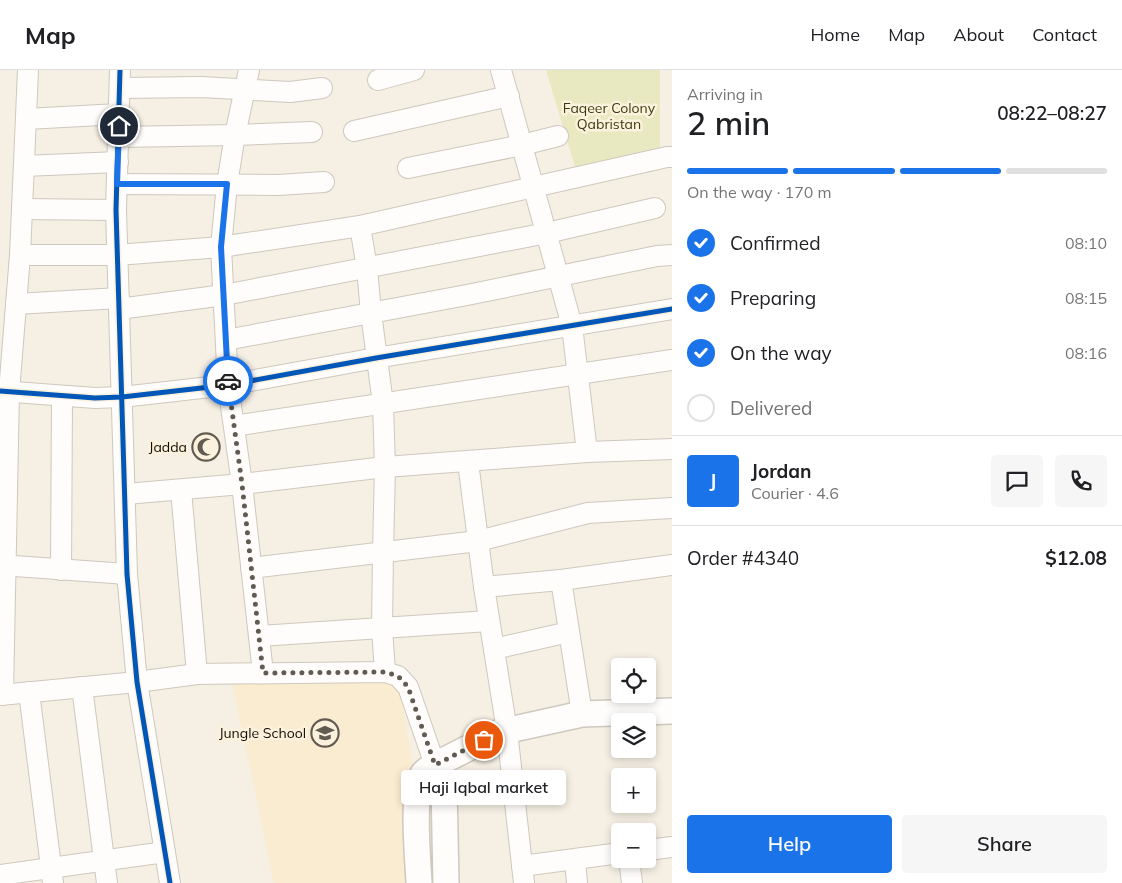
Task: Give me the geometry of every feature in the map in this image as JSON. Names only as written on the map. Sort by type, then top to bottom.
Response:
[{"type":"main road","points":[[419,883],[416,816],[417,791],[423,773],[500,732],[582,714],[672,711]]},
{"type":"main road","points":[[435,765],[441,773],[444,784],[446,883]]},
{"type":"street","points":[[28,70],[20,254],[16,304],[4,391],[1,695],[137,682],[197,674],[385,672],[398,676],[408,687],[435,765]]},
{"type":"street","points":[[378,80],[414,70]]},
{"type":"street","points":[[501,70],[560,276],[572,326],[587,452]]},
{"type":"street","points":[[170,883],[137,682],[127,574],[116,210],[120,79],[201,87],[247,80],[290,92],[322,88]]},
{"type":"street","points":[[247,80],[227,184],[221,247],[228,385],[242,484],[263,673]]},
{"type":"street","points":[[354,131],[509,96]]},
{"type":"street","points":[[26,119],[119,114]]},
{"type":"street","points":[[118,137],[312,132]]},
{"type":"street","points":[[408,168],[558,136]]},
{"type":"street","points":[[20,254],[117,255],[221,247],[360,226],[672,157]]},
{"type":"street","points":[[24,166],[118,162]]},
{"type":"street","points":[[117,184],[278,184],[324,182]]},
{"type":"street","points":[[16,304],[119,304],[224,296],[547,233],[655,208]]},
{"type":"street","points":[[22,209],[116,210]]},
{"type":"street","points":[[360,226],[368,268],[371,313],[383,404],[385,467],[382,628],[385,672]]},
{"type":"street","points":[[226,340],[467,295],[657,256],[672,255]]},
{"type":"street","points":[[4,391],[95,398],[122,397],[228,385],[376,358],[672,309]]},
{"type":"street","points":[[234,426],[672,360]]},
{"type":"street","points":[[61,570],[62,396]]},
{"type":"street","points":[[126,494],[242,484],[385,467],[587,452],[672,449]]},
{"type":"street","points":[[468,462],[489,622],[507,731],[523,875],[575,860],[611,854]]},
{"type":"street","points":[[180,490],[197,674]]},
{"type":"street","points":[[251,568],[478,540],[588,513],[672,508]]},
{"type":"street","points":[[484,587],[561,580],[672,565]]},
{"type":"street","points":[[3,566],[127,574]]},
{"type":"street","points":[[561,580],[582,714]]},
{"type":"street","points":[[259,636],[489,622]]},
{"type":"street","points":[[494,649],[569,632]]},
{"type":"street","points":[[82,687],[107,883]]},
{"type":"street","points":[[28,692],[52,876]]},
{"type":"street","points":[[656,849],[672,846]]},
{"type":"street","points":[[0,876],[52,876],[104,861],[165,852]]},
{"type":"street","points":[[575,860],[577,883]]},
{"type":"street","points":[[631,868],[632,883]]},
{"type":"shaded area","name":"Jungle School","points":[[230,673],[398,676],[417,791],[419,883],[274,883]]},
{"type":"green space","name":"Faqeer Colony Qabristan","points":[[546,70],[660,70],[660,149],[577,173]]},
{"type":"cycle path","points":[[120,70],[116,210],[127,574],[137,682],[170,883]]},
{"type":"cycle path","points":[[0,391],[95,398],[122,397],[228,385],[376,358],[672,309]]},
{"type":"way so far","points":[[228,381],[242,484],[263,673],[385,672],[398,676],[408,687],[435,765],[484,740]]},
{"type":"place","name":"Jadda","points":[[206,447]]},
{"type":"place","name":"Jungle School","points":[[325,733]]},
{"type":"place","name":"Haji Iqbal market","points":[[484,740]]},
{"type":"route","points":[[119,126],[117,184],[227,184],[221,247],[228,381]]}]
